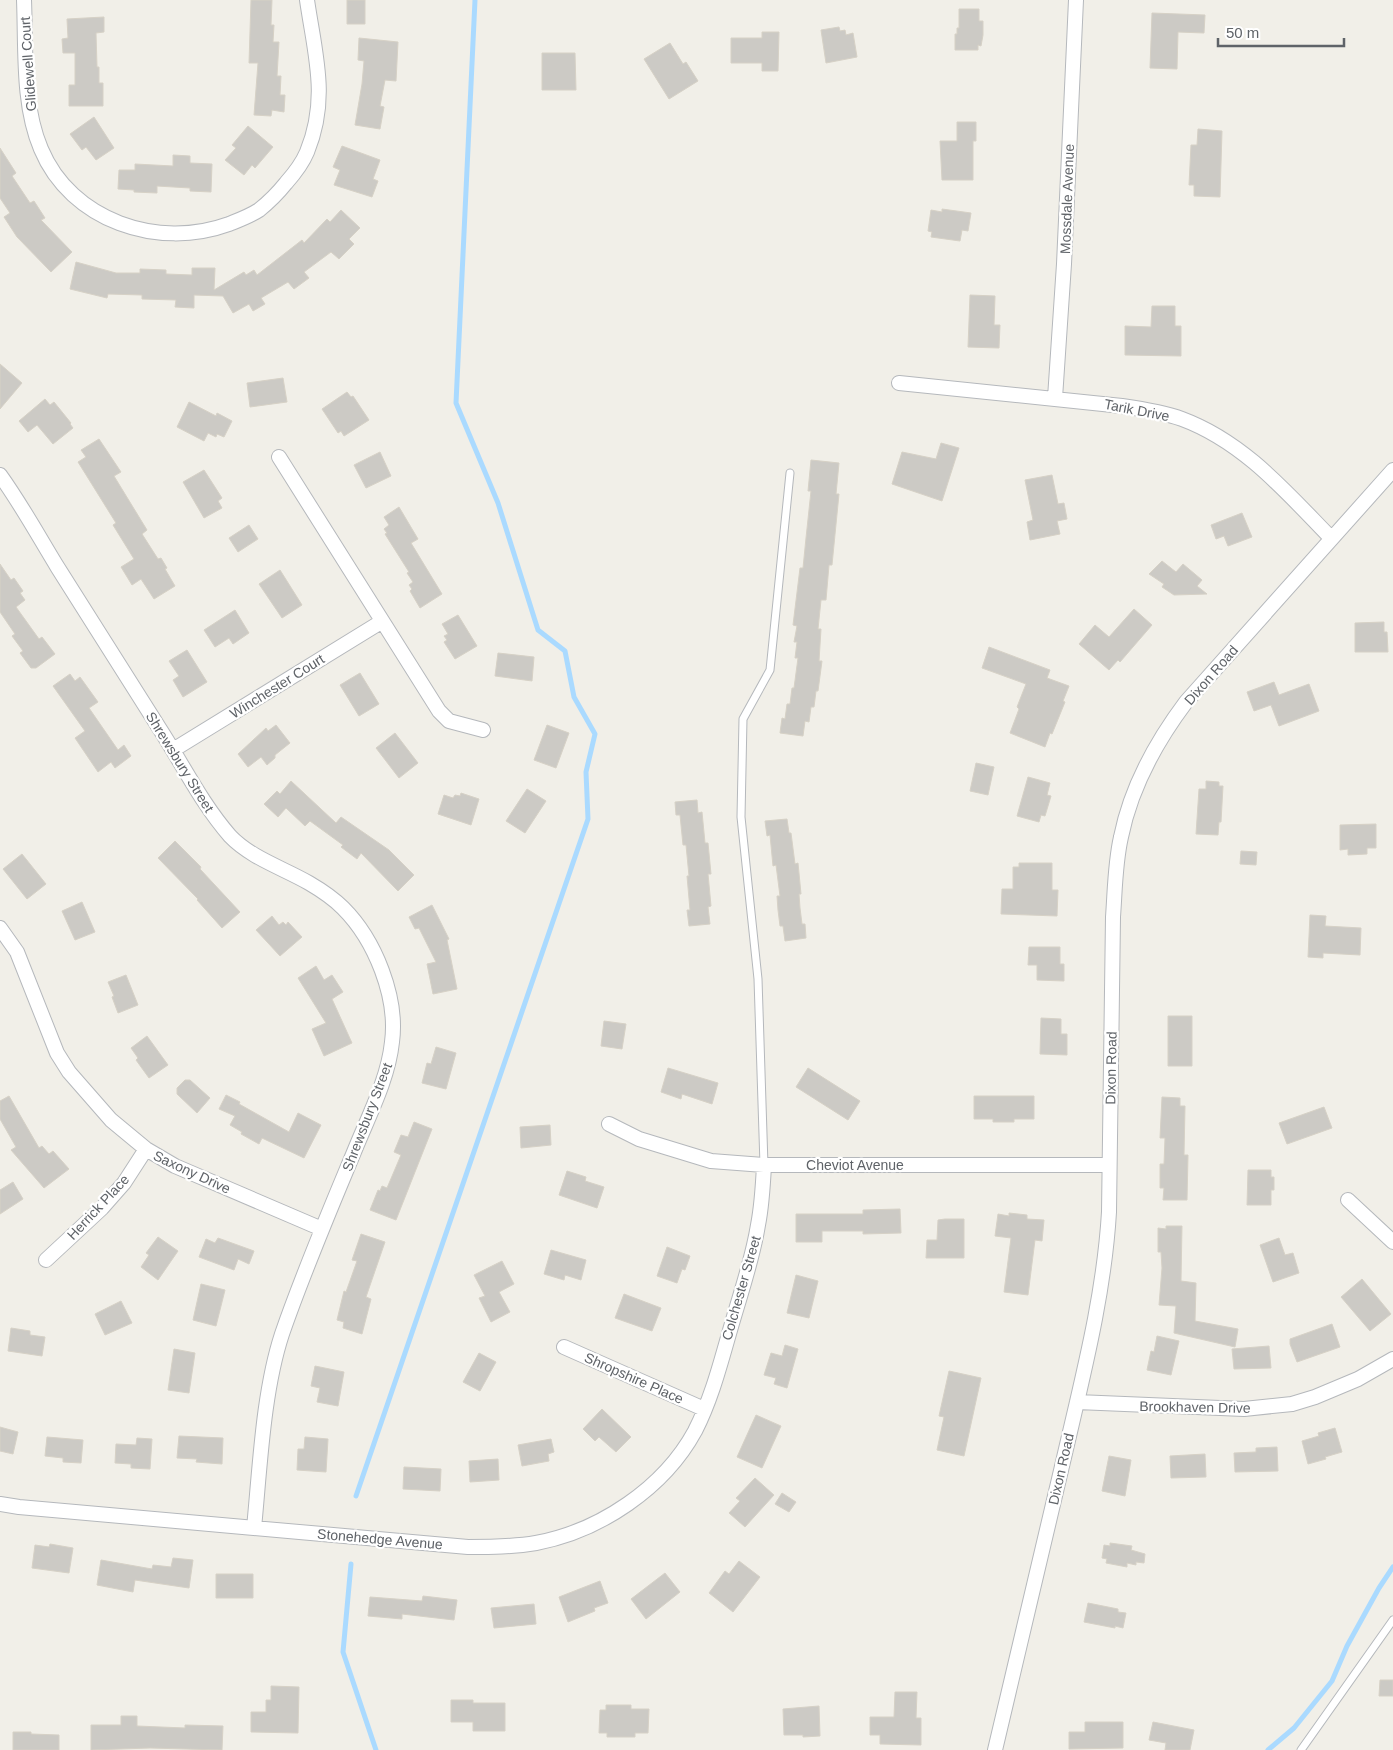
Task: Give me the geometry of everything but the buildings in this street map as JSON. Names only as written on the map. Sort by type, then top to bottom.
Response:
[{"type":"street","name":"Glidewell Court","points":[[24,0],[29,103],[34,129],[41,150],[51,167],[80,201],[102,217],[138,229],[195,233],[215,229],[241,220],[259,210],[298,170],[307,153],[314,130],[319,102],[318,59],[307,0]]},
{"type":"street","name":"Mossdale Avenue","points":[[1055,398],[1064,264],[1076,0]]},
{"type":"street","name":"Tarik Drive","points":[[899,383],[1055,398],[1151,410],[1183,420],[1213,433],[1237,448],[1257,464],[1332,538]]},
{"type":"street","points":[[279,457],[381,622],[439,711],[449,721],[483,730]]},
{"type":"street","name":"Dixon Road","points":[[995,1750],[1077,1402],[1101,1291],[1107,1250],[1109,1212],[1113,927],[1116,870],[1121,837],[1136,787],[1170,723],[1186,702],[1393,470]]},
{"type":"street","name":"Shrewsbury Street","points":[[0,475],[205,804],[234,840],[250,852],[327,894],[345,910],[372,949],[385,980],[390,1000],[393,1022],[389,1062],[281,1337],[266,1417],[254,1528]]},
{"type":"street","name":"Winchester Court","points":[[173,750],[381,622]]},
{"type":"street","name":"Saxony Drive","points":[[0,928],[17,952],[57,1053],[69,1072],[112,1120],[146,1149],[175,1166],[322,1229]]},
{"type":"street","name":"Cheviot Avenue","points":[[609,1124],[639,1139],[711,1161],[764,1165],[1109,1165]]},
{"type":"street","name":"Herrick Place","points":[[46,1260],[102,1208],[124,1183],[146,1149]]},
{"type":"street","name":"Colchester Street","points":[[704,1409],[720,1363],[758,1226],[764,1165]]},
{"type":"street","points":[[1348,1200],[1393,1242]]},
{"type":"street","name":"Shropshire Place","points":[[564,1347],[704,1409]]},
{"type":"street","name":"Brookhaven Drive","points":[[1077,1402],[1244,1410],[1292,1404],[1315,1398],[1358,1379],[1393,1359]]},
{"type":"street","name":"Stonehedge Avenue","points":[[0,1504],[468,1547],[515,1546],[562,1536],[610,1515],[655,1483],[670,1468],[683,1450],[695,1430],[704,1409]]},
{"type":"lane","points":[[764,1165],[758,979],[741,817],[743,719],[770,670],[790,473]]},
{"type":"lane","points":[[1301,1750],[1393,1620]]},
{"type":"waterway","points":[[356,1496],[588,819],[586,772],[595,734],[574,697],[565,651],[538,630],[498,503],[456,403],[475,0]]},
{"type":"waterway","points":[[351,1564],[343,1652],[376,1750]]},
{"type":"waterway","points":[[1268,1750],[1294,1728],[1332,1681],[1347,1646],[1379,1588],[1393,1567]]}]
